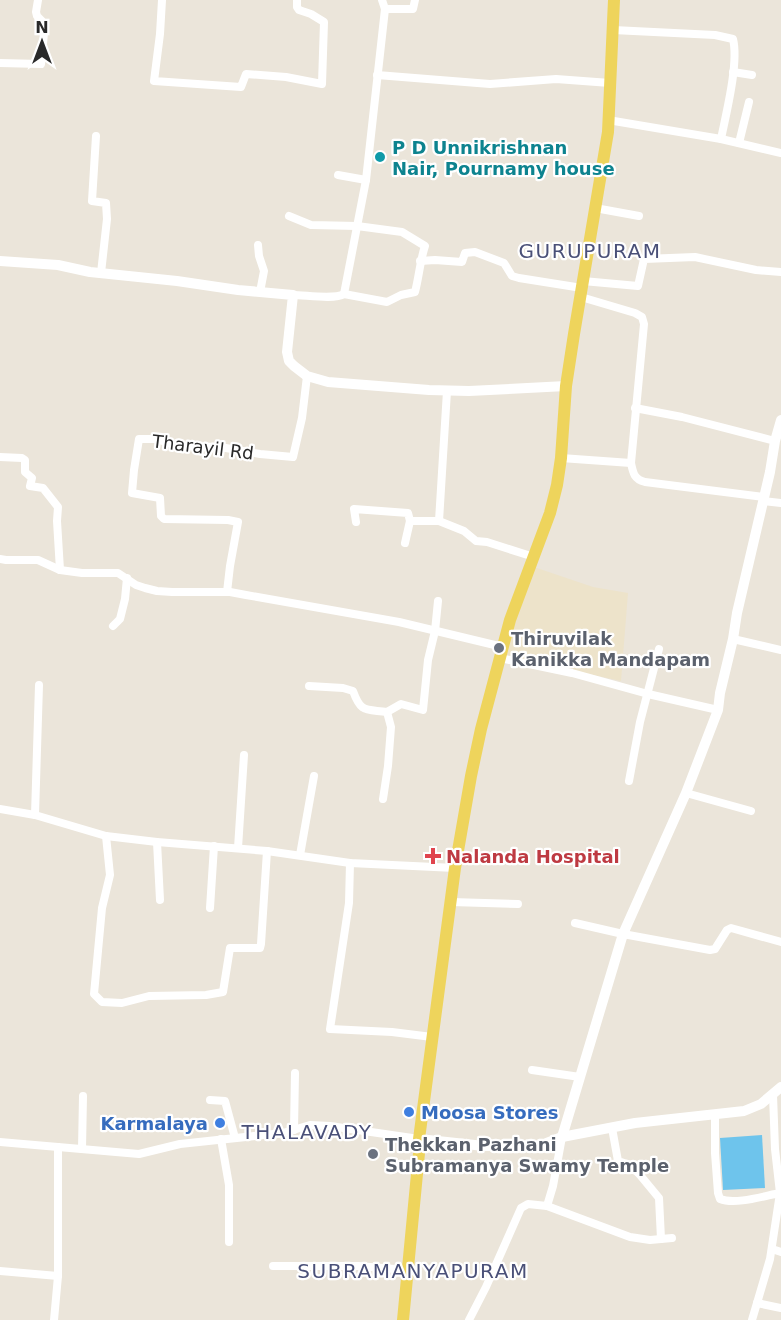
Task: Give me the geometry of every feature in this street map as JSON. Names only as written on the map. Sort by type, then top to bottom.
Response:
[{"type":"main road","points":[[403,1320],[419,1139],[455,868],[471,776],[510,620],[552,506],[557,485],[566,386],[608,132],[614,0]]},
{"type":"main road","points":[[0,261],[58,265],[101,273],[293,295],[287,348],[289,361],[307,376],[328,382],[469,392],[566,386]]},
{"type":"main road","points":[[562,1137],[623,934],[686,793],[717,710],[781,420]]},
{"type":"main road","points":[[419,1139],[484,1146],[545,1144],[562,1137],[635,1123],[750,1109],[781,1087]]},
{"type":"street","points":[[0,63],[41,64],[44,33],[42,21],[36,12],[38,0]]},
{"type":"street","points":[[162,0],[154,81],[241,87],[246,74],[286,77],[322,84],[324,22],[299,10],[297,0]]},
{"type":"street","points":[[344,294],[366,180],[385,9],[382,0]]},
{"type":"street","points":[[385,9],[413,9],[415,0]]},
{"type":"street","points":[[613,30],[715,35],[733,39],[733,72],[721,139]]},
{"type":"street","points":[[733,72],[752,75]]},
{"type":"street","points":[[377,75],[490,84],[556,79],[610,83]]},
{"type":"street","points":[[739,143],[750,102]]},
{"type":"street","points":[[608,120],[721,139],[781,153]]},
{"type":"street","points":[[96,136],[92,201],[106,202],[107,219],[101,273]]},
{"type":"street","points":[[338,175],[366,180]]},
{"type":"street","points":[[595,208],[639,216]]},
{"type":"street","points":[[289,216],[311,225],[357,226],[402,232],[425,246],[415,292],[401,295],[387,302],[344,294],[341,297],[293,295]]},
{"type":"street","points":[[258,245],[264,271],[260,292]]},
{"type":"street","points":[[420,261],[462,262],[465,253],[475,252],[504,263],[512,276],[582,289],[638,286],[644,259],[695,257],[756,270],[781,272]]},
{"type":"street","points":[[582,289],[635,313],[642,317],[644,324],[631,463],[635,478],[645,482],[781,503]]},
{"type":"street","name":"Tharayil Rd","points":[[227,592],[238,522],[164,519],[160,516],[160,498],[132,493],[139,439],[157,439],[177,446],[220,447],[293,457],[302,418],[307,376]]},
{"type":"street","points":[[439,521],[447,391]]},
{"type":"street","points":[[635,408],[682,417],[775,441]]},
{"type":"street","points":[[0,457],[25,460],[25,472],[32,478],[30,486],[43,488],[58,507],[60,570]]},
{"type":"street","points":[[561,458],[631,463]]},
{"type":"street","points":[[356,522],[354,509],[408,513],[410,521],[405,543]]},
{"type":"street","points":[[410,521],[439,521],[464,531],[476,541],[487,542],[534,557]]},
{"type":"street","points":[[0,559],[38,560],[60,570],[82,573],[118,573],[145,588],[157,591],[227,592],[399,621],[572,673],[717,710]]},
{"type":"street","points":[[112,626],[120,619],[127,578]]},
{"type":"street","points":[[309,686],[343,688],[353,691],[358,705],[364,709],[387,712],[401,704],[423,710],[428,660],[435,631],[438,601]]},
{"type":"street","points":[[733,639],[781,650]]},
{"type":"street","points":[[629,782],[640,722],[659,649]]},
{"type":"street","points":[[35,815],[39,685]]},
{"type":"street","points":[[382,799],[388,766],[391,727],[387,712]]},
{"type":"street","points":[[238,848],[244,756]]},
{"type":"street","points":[[300,855],[314,776]]},
{"type":"street","points":[[686,793],[751,811]]},
{"type":"street","points":[[0,808],[35,815],[106,836],[267,850],[350,863],[455,868]]},
{"type":"street","points":[[106,836],[110,875],[102,908],[94,994],[102,1002],[122,1003],[149,996],[206,995],[223,992],[230,948],[260,948],[267,850]]},
{"type":"street","points":[[157,842],[160,900]]},
{"type":"street","points":[[210,908],[214,846]]},
{"type":"street","points":[[350,863],[349,903],[330,1029],[393,1032],[432,1037]]},
{"type":"street","points":[[451,902],[518,904]]},
{"type":"street","points":[[575,923],[710,950],[716,949],[727,930],[731,928],[781,942]]},
{"type":"street","points":[[532,1070],[580,1077]]},
{"type":"street","points":[[294,1130],[295,1073]]},
{"type":"street","points":[[752,1320],[770,1259],[780,1193],[779,1156],[772,1095]]},
{"type":"street","points":[[82,1096],[82,1149]]},
{"type":"street","points":[[210,1100],[225,1101],[235,1138]]},
{"type":"street","points":[[715,1114],[715,1153],[720,1199],[744,1200],[780,1193]]},
{"type":"street","points":[[0,1142],[140,1154],[180,1144],[274,1134],[310,1125],[419,1139]]},
{"type":"street","points":[[612,1128],[618,1161],[630,1166],[640,1175],[659,1198],[660,1239]]},
{"type":"street","points":[[547,1206],[562,1137]]},
{"type":"street","points":[[221,1139],[228,1180],[229,1242]]},
{"type":"street","points":[[54,1320],[58,1276],[58,1147]]},
{"type":"street","points":[[469,1320],[521,1208],[528,1204],[547,1206],[630,1237],[650,1240],[672,1238]]},
{"type":"street","points":[[772,1249],[781,1252]]},
{"type":"street","points":[[273,1266],[358,1266],[407,1270]]},
{"type":"street","points":[[0,1271],[58,1276]]},
{"type":"street","points":[[757,1303],[781,1308]]},
{"type":"shaded area","points":[[531,566],[593,587],[628,593],[621,681],[504,656]]},
{"type":"water","points":[[762,1135],[765,1188],[723,1190],[720,1138]]},
{"type":"place","name":"P D Unnikrishnan Nair, Pournamy house","points":[[380,157]]},
{"type":"place","name":"Thiruvilak Kanikka Mandapam","points":[[499,648]]},
{"type":"place","name":"Nalanda Hospital","points":[[433,856]]},
{"type":"place","name":"Moosa Stores","points":[[409,1112]]},
{"type":"place","name":"Karmalaya","points":[[220,1123]]},
{"type":"place","name":"Thekkan Pazhani Subramanya Swamy Temple","points":[[373,1154]]},
{"type":"district","name":"GURUPURAM","points":[[590,251]]},
{"type":"district","name":"THALAVADY","points":[[307,1132]]},
{"type":"district","name":"SUBRAMANYAPURAM","points":[[413,1271]]}]
